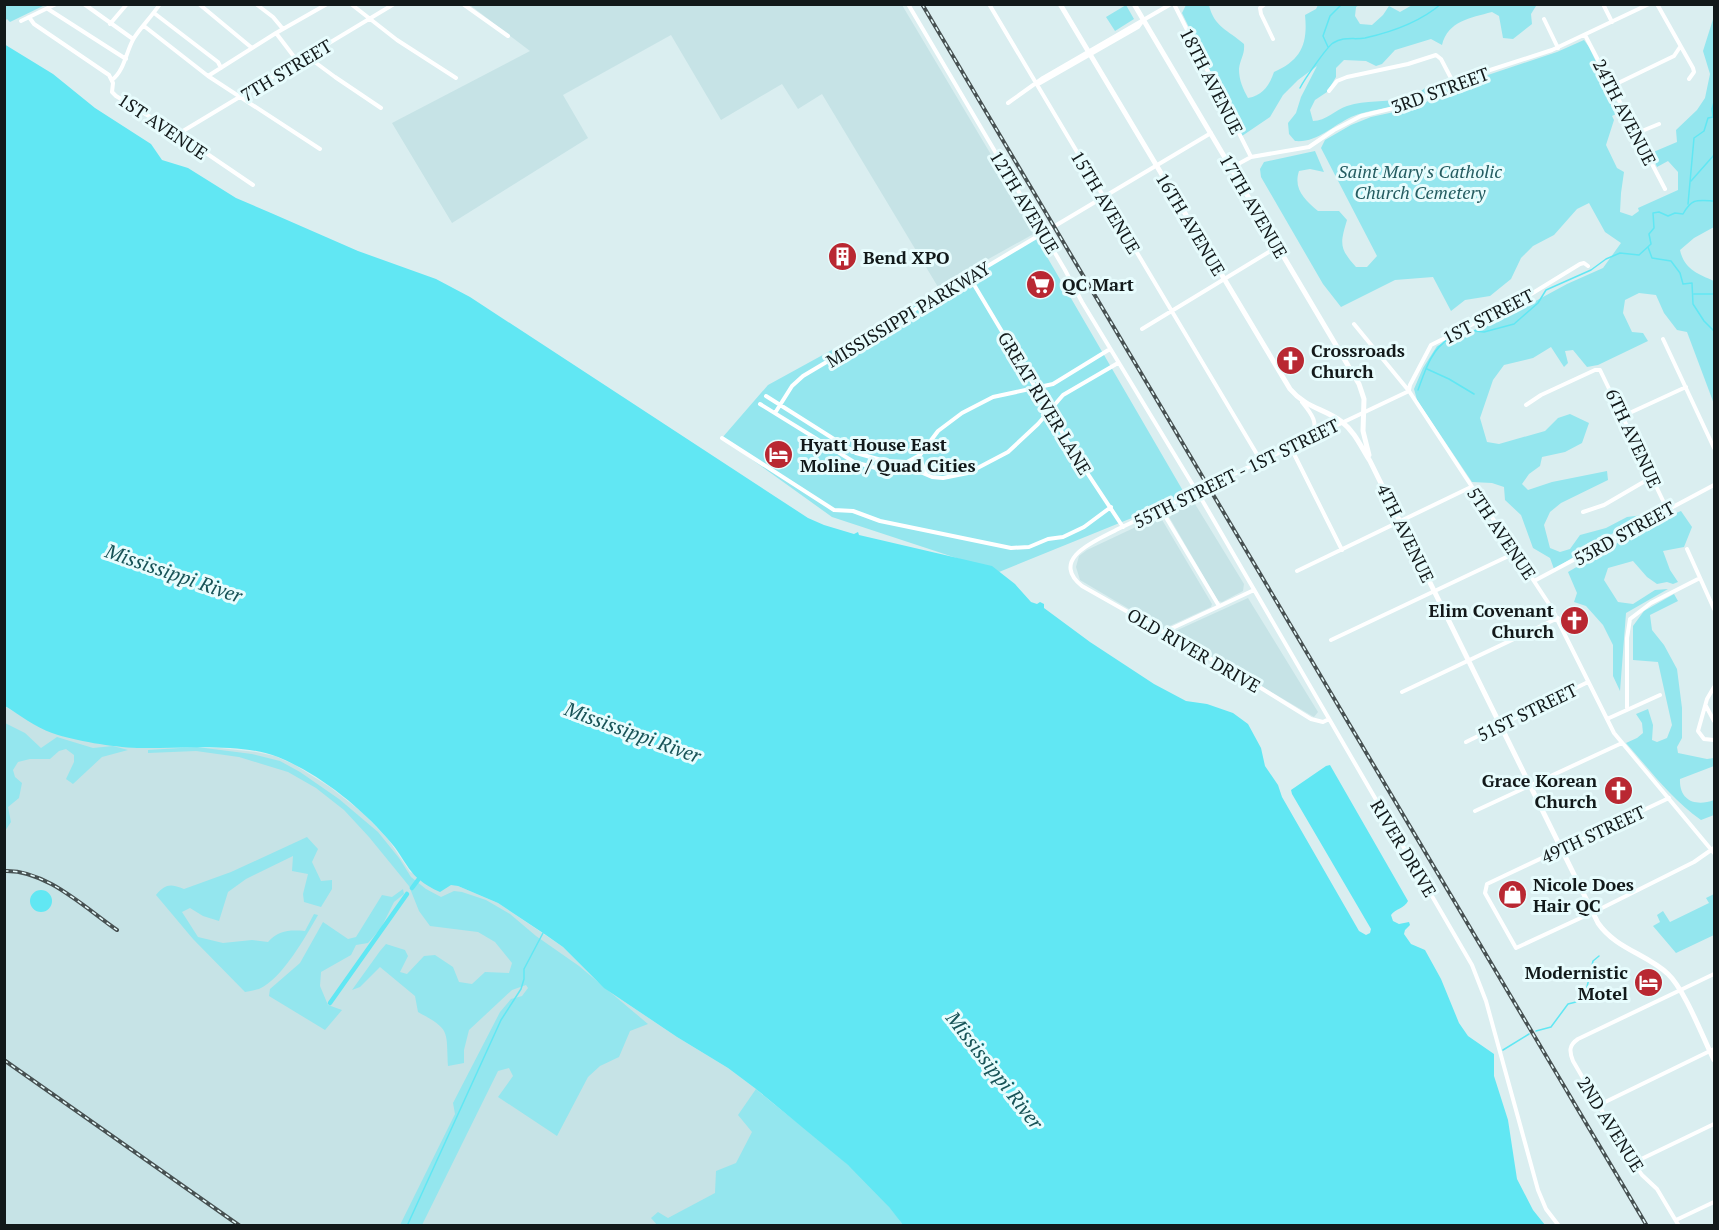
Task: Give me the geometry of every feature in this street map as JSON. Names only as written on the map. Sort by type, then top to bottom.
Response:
[{"type":"main road","name":"16TH AVENUE","points":[[1060,4],[1281,376],[1300,400],[1342,422]]},
{"type":"main road","name":"17TH AVENUE","points":[[1134,4],[1359,384],[1364,399],[1363,411]]},
{"type":"main road","name":"4TH AVENUE","points":[[1363,411],[1363,431],[1370,461]]},
{"type":"main road","name":"4TH AVENUE","points":[[1342,422],[1353,433],[1370,461],[1592,912],[1609,937],[1671,976],[1712,1050],[1714,1060]]},
{"type":"street","points":[[21,21],[57,4]]},
{"type":"street","points":[[84,4],[134,39]]},
{"type":"street","points":[[110,24],[127,4]]},
{"type":"street","points":[[112,80],[126,59],[134,39],[160,4]]},
{"type":"street","points":[[199,4],[252,48]]},
{"type":"street","points":[[256,4],[273,17],[283,29]]},
{"type":"street","points":[[208,76],[327,4]]},
{"type":"street","points":[[351,4],[397,40],[456,78]]},
{"type":"street","name":"7TH STREET","points":[[178,135],[394,4]]},
{"type":"street","points":[[463,4],[508,36]]},
{"type":"street","name":"12TH AVENUE","points":[[908,4],[1196,492]]},
{"type":"street","name":"15TH AVENUE","points":[[989,4],[1261,461]]},
{"type":"street","points":[[1008,103],[1043,78],[1137,27],[1172,4]]},
{"type":"street","name":"18TH AVENUE","points":[[1172,4],[1251,157]]},
{"type":"street","points":[[1265,4],[1260,8],[1261,14],[1273,39]]},
{"type":"street","points":[[1603,4],[1612,22]]},
{"type":"street","name":"3RD STREET","points":[[1233,170],[1251,157],[1309,147],[1334,130],[1361,116],[1414,103],[1453,82],[1558,48],[1649,4]]},
{"type":"street","points":[[1657,4],[1694,70],[1689,79]]},
{"type":"street","points":[[48,9],[126,59]]},
{"type":"street","points":[[154,13],[218,62],[221,68]]},
{"type":"street","name":"1ST AVENUE","points":[[29,17],[34,24],[102,69],[112,80],[112,92],[116,96],[253,185]]},
{"type":"street","points":[[1544,19],[1558,48]]},
{"type":"street","points":[[144,26],[208,76],[320,149]]},
{"type":"street","points":[[276,33],[298,62]]},
{"type":"street","name":"24TH AVENUE","points":[[1585,35],[1665,189]]},
{"type":"street","points":[[1612,86],[1674,56],[1680,47]]},
{"type":"street","points":[[1329,91],[1337,81],[1347,77],[1408,64],[1436,55],[1441,59],[1453,82]]},
{"type":"street","points":[[308,57],[381,108]]},
{"type":"street","points":[[1637,133],[1659,124]]},
{"type":"street","points":[[1043,233],[1211,134]]},
{"type":"street","name":"MISSISSIPPI PARKWAY","points":[[781,405],[792,386],[803,376],[1043,233]]},
{"type":"street","points":[[1142,329],[1277,247]]},
{"type":"street","name":"1ST STREET","points":[[1409,391],[1431,345],[1523,299],[1580,264],[1584,262],[1588,266]]},
{"type":"street","name":"GREAT RIVER LANE","points":[[970,278],[1078,459],[1124,527]]},
{"type":"street","points":[[1354,324],[1409,391]]},
{"type":"street","points":[[1663,339],[1714,448]]},
{"type":"street","points":[[766,396],[848,449],[863,456],[907,462],[919,456],[938,431],[962,413],[993,397],[1053,384],[1110,349]]},
{"type":"street","points":[[760,404],[854,462],[887,471],[911,470],[943,478],[968,473],[1008,452],[1038,424],[1063,395],[1118,363]]},
{"type":"street","name":"6TH AVENUE","points":[[1526,405],[1541,395],[1599,370],[1603,373],[1667,509]]},
{"type":"street","points":[[1623,416],[1686,387]]},
{"type":"street","name":"55TH STREET - 1ST STREET","points":[[1071,564],[1073,557],[1081,548],[1291,448],[1363,411],[1409,391]]},
{"type":"street","name":"5TH AVENUE","points":[[1409,391],[1558,618],[1588,682],[1622,743],[1714,850]]},
{"type":"street","points":[[1300,400],[1310,412],[1315,424],[1313,433],[1304,441]]},
{"type":"street","points":[[776,413],[781,405]]},
{"type":"street","points":[[722,438],[834,510],[853,512],[890,524],[1011,548],[1029,548],[1048,539],[1063,537],[1084,527],[1111,507]]},
{"type":"street","points":[[1291,448],[1342,550]]},
{"type":"street","points":[[919,456],[926,474]]},
{"type":"street","points":[[1583,512],[1604,505],[1652,477]]},
{"type":"street","name":"53RD STREET","points":[[1534,582],[1714,485]]},
{"type":"street","points":[[1297,571],[1472,487]]},
{"type":"street","name":"RIVER DRIVE","points":[[1196,492],[1472,965],[1486,1001],[1538,1190],[1546,1209],[1559,1226]]},
{"type":"street","points":[[1161,509],[1219,606]]},
{"type":"street","points":[[1687,549],[1714,609]]},
{"type":"street","points":[[1331,640],[1515,553]]},
{"type":"street","name":"OLD RIVER DRIVE","points":[[1071,564],[1073,576],[1082,586],[1312,720],[1323,722],[1329,719]]},
{"type":"street","points":[[1627,708],[1627,638],[1630,619],[1652,603],[1700,578]]},
{"type":"street","points":[[1164,633],[1254,590]]},
{"type":"street","points":[[1402,693],[1558,618]]},
{"type":"street","name":"51ST STREET","points":[[1466,742],[1588,682]]},
{"type":"street","points":[[1714,687],[1708,694],[1698,731],[1704,739],[1714,740]]},
{"type":"street","points":[[1607,718],[1660,695]]},
{"type":"street","points":[[1706,706],[1714,721]]},
{"type":"street","points":[[1475,811],[1622,743]]},
{"type":"street","name":"49TH STREET","points":[[1592,912],[1516,948],[1487,897],[1485,886],[1491,881],[1668,798]]},
{"type":"street","points":[[1592,912],[1714,850]]},
{"type":"street","points":[[1680,991],[1714,974]]},
{"type":"street","name":"2ND AVENUE","points":[[1679,1226],[1657,1190],[1634,1163],[1573,1061],[1570,1048],[1578,1039],[1680,991]]},
{"type":"street","points":[[1599,1105],[1712,1050]]},
{"type":"street","points":[[1634,1163],[1714,1124]]},
{"type":"street","points":[[1676,1220],[1714,1202]]},
{"type":"shaded area","points":[[470,5],[902,5],[1037,232],[938,287],[822,94],[798,109],[782,84],[721,120],[671,35],[563,95],[588,138],[452,223],[392,123],[530,51]]},
{"type":"shaded area","points":[[1188,501],[1195,504],[1244,584],[1243,591],[1222,602],[1218,601],[1168,515],[1169,510]]},
{"type":"shaded area","points":[[1157,517],[1161,518],[1212,604],[1211,607],[1163,629],[1080,580],[1076,567],[1079,556],[1087,550]]},
{"type":"shaded area","points":[[1248,598],[1318,712],[1314,717],[1171,633]]},
{"type":"shaded area","points":[[4,706],[29,720],[113,744],[136,748],[219,748],[256,752],[275,756],[295,765],[330,787],[363,813],[388,839],[410,872],[458,886],[498,903],[563,947],[604,988],[728,1068],[756,1089],[903,1225],[5,1225]]},
{"type":"green space","points":[[1414,4],[1536,6],[1531,14],[1532,24],[1513,39],[1503,38],[1499,16],[1492,12],[1461,22],[1449,31],[1442,45],[1431,39],[1395,50],[1382,64],[1376,66],[1366,61],[1344,60],[1336,68],[1336,77],[1327,92],[1315,100],[1310,110],[1313,121],[1322,119],[1347,106],[1404,99],[1438,82],[1439,85],[1410,102],[1358,114],[1317,137],[1303,141],[1295,141],[1289,134],[1288,123],[1296,113],[1301,97],[1317,66],[1283,95],[1270,117],[1242,136],[1182,13],[1186,5],[1209,5],[1214,18],[1222,28],[1244,44],[1239,73],[1248,98],[1262,92],[1268,86],[1274,72],[1291,62],[1301,50],[1304,43],[1305,15],[1316,9],[1318,5],[1359,5],[1356,7],[1355,16],[1360,24],[1372,25],[1389,6],[1400,12]]},
{"type":"green space","points":[[4,5],[45,5],[10,22],[7,19],[5,21]]},
{"type":"green space","points":[[1126,5],[1134,19],[1115,31],[1106,17]]},
{"type":"green space","name":"Saint Mary's Catholic Church Cemetery","points":[[1714,16],[1714,227],[1694,238],[1680,250],[1688,266],[1714,281],[1714,404],[1687,332],[1677,330],[1664,313],[1656,295],[1639,293],[1625,300],[1623,313],[1632,332],[1643,333],[1648,341],[1598,365],[1587,367],[1573,350],[1565,351],[1568,363],[1564,367],[1551,347],[1533,358],[1504,365],[1493,380],[1480,418],[1487,442],[1499,444],[1545,431],[1558,418],[1570,414],[1589,423],[1582,443],[1565,452],[1542,457],[1540,466],[1529,474],[1522,484],[1528,490],[1552,482],[1607,471],[1608,480],[1561,503],[1550,512],[1544,525],[1550,548],[1560,552],[1570,549],[1580,535],[1606,528],[1627,517],[1643,515],[1554,569],[1550,558],[1533,548],[1521,515],[1505,500],[1504,487],[1492,483],[1472,482],[1417,400],[1414,389],[1423,368],[1437,346],[1515,312],[1603,268],[1621,243],[1605,232],[1589,203],[1577,209],[1554,235],[1533,246],[1521,258],[1511,279],[1490,296],[1465,300],[1451,311],[1433,277],[1395,280],[1341,307],[1323,284],[1261,177],[1260,169],[1264,162],[1315,151],[1324,172],[1310,169],[1299,171],[1298,183],[1301,194],[1318,211],[1339,211],[1347,220],[1342,240],[1346,255],[1356,267],[1367,267],[1377,256],[1321,148],[1325,140],[1371,117],[1422,106],[1437,93],[1449,88],[1557,52],[1584,40],[1620,112],[1612,116],[1614,120],[1606,145],[1617,168],[1624,172],[1620,212],[1632,216],[1639,211],[1638,208],[1678,190],[1678,172],[1668,161],[1657,167],[1651,153],[1677,142],[1676,130],[1697,110],[1705,98],[1710,74],[1703,51]]},
{"type":"green space","points":[[1036,238],[1186,496],[999,572],[832,517],[722,438],[768,385]]},
{"type":"green space","points":[[1681,511],[1692,527],[1684,547],[1663,551],[1670,570],[1678,582],[1657,584],[1647,577],[1633,561],[1608,568],[1604,580],[1618,602],[1633,604],[1655,590],[1668,589],[1626,613],[1620,691],[1613,676],[1613,645],[1603,625],[1586,606],[1574,602],[1577,593],[1568,572],[1650,524]]},
{"type":"green space","points":[[1674,594],[1678,601],[1650,615],[1652,630],[1664,645],[1677,669],[1682,708],[1682,738],[1677,747],[1678,753],[1707,759],[1714,758],[1714,766],[1680,779],[1682,793],[1690,800],[1701,803],[1714,800],[1714,815],[1701,820],[1670,794],[1626,743],[1643,733],[1642,723],[1636,714],[1648,709],[1653,725],[1652,740],[1657,742],[1667,738],[1672,725],[1658,662],[1633,660],[1633,626],[1644,611]]},
{"type":"green space","points":[[5,723],[25,733],[41,748],[57,737],[93,748],[113,746],[128,750],[102,757],[73,784],[66,779],[74,762],[74,755],[66,749],[59,751],[50,759],[30,759],[18,762],[13,770],[15,777],[22,783],[19,798],[8,807],[11,822],[5,831]]},
{"type":"green space","points":[[197,747],[252,754],[280,761],[300,772],[339,799],[378,832],[411,877],[426,889],[441,897],[454,891],[462,892],[486,900],[510,914],[536,936],[579,966],[648,1024],[630,1031],[619,1057],[600,1066],[588,1077],[557,1136],[498,1097],[513,1076],[509,1068],[498,1071],[422,1225],[400,1225],[455,1114],[453,1103],[500,1012],[511,999],[522,996],[528,988],[526,985],[512,990],[469,1030],[464,1050],[464,1063],[448,1066],[445,1032],[436,1023],[418,1012],[415,996],[380,967],[360,987],[352,990],[386,944],[405,950],[408,956],[400,972],[407,974],[424,956],[435,955],[453,967],[459,982],[472,984],[485,972],[509,973],[512,963],[495,942],[478,932],[430,926],[419,911],[409,886],[369,837],[344,810],[316,788],[288,772],[239,757],[196,751],[148,753],[148,750]]},
{"type":"green space","points":[[307,837],[318,849],[312,862],[321,881],[332,880],[332,889],[321,907],[304,902],[303,894],[308,874],[292,871],[293,856],[246,879],[228,892],[219,921],[203,916],[190,908],[182,912],[198,937],[223,943],[252,940],[268,942],[276,935],[285,932],[305,931],[314,914],[318,915],[285,967],[268,984],[245,992],[193,939],[156,895],[166,887],[184,889],[231,872]]},
{"type":"green space","points":[[403,889],[404,894],[394,902],[381,928],[368,943],[356,945],[351,955],[321,972],[320,986],[328,1005],[342,1010],[325,1030],[269,996],[270,989],[300,963],[323,922],[348,939],[356,937],[382,895],[392,897]]},
{"type":"green space","points":[[1714,894],[1714,935],[1676,953],[1653,926],[1660,922],[1657,915],[1663,911],[1670,922],[1709,903],[1706,898]]},
{"type":"green space","points":[[756,1089],[853,1169],[888,1205],[903,1225],[658,1226],[651,1218],[658,1212],[668,1218],[715,1193],[716,1171],[736,1163],[752,1132],[738,1115]]},
{"type":"water","name":"Mississippi River","points":[[4,44],[53,74],[95,108],[151,144],[162,160],[188,168],[236,198],[358,251],[436,279],[470,297],[808,518],[854,534],[858,532],[859,535],[992,566],[1015,584],[1031,602],[1044,604],[1044,608],[1090,642],[1154,684],[1186,701],[1207,704],[1233,713],[1248,724],[1261,748],[1265,766],[1278,785],[1282,797],[1359,931],[1366,935],[1371,929],[1291,790],[1330,765],[1408,901],[1391,915],[1393,921],[1399,924],[1409,922],[1410,925],[1404,934],[1411,944],[1425,950],[1441,979],[1459,1023],[1468,1036],[1494,1054],[1494,1076],[1508,1120],[1517,1179],[1533,1210],[1545,1225],[903,1225],[889,1207],[848,1165],[756,1089],[728,1068],[604,988],[563,947],[498,903],[458,886],[451,885],[440,892],[420,881],[387,838],[364,814],[323,781],[308,772],[278,757],[246,749],[137,748],[83,741],[46,730],[5,706]]},
{"type":"water","points":[[41,890],[49,893],[52,901],[49,909],[41,912],[33,909],[30,901],[33,893]]},
{"type":"waterway","points":[[1328,47],[1323,36],[1330,16],[1342,4]]},
{"type":"waterway","points":[[1300,88],[1333,43],[1385,33],[1415,21],[1441,4]]},
{"type":"waterway","points":[[1688,204],[1694,138],[1704,131],[1708,118],[1713,117],[1714,102]]},
{"type":"waterway","points":[[1691,181],[1714,155]]},
{"type":"waterway","points":[[1462,332],[1468,330],[1484,332],[1514,324],[1538,303],[1546,290],[1591,270],[1606,259],[1620,253],[1639,255],[1651,244],[1649,234],[1654,228],[1653,213],[1659,212],[1668,216],[1675,213],[1683,214],[1689,205],[1696,201],[1714,201]]},
{"type":"waterway","points":[[1648,247],[1652,258],[1671,261],[1680,273],[1683,284],[1692,283],[1693,304],[1714,331]]},
{"type":"waterway","points":[[1694,294],[1714,294]]},
{"type":"waterway","points":[[1418,390],[1433,354],[1450,338]]},
{"type":"waterway","points":[[1427,369],[1474,394]]},
{"type":"waterway","points":[[412,888],[418,880]]},
{"type":"waterway","points":[[330,1003],[407,894]]},
{"type":"waterway","points":[[407,1226],[501,1020],[521,989],[524,969],[543,933]]},
{"type":"waterway","points":[[1536,1031],[1551,1027],[1568,1004],[1584,1000],[1593,961],[1599,956]]},
{"type":"waterway","points":[[1503,1050],[1529,1034]]},
{"type":"railway","points":[[922,4],[1647,1226]]},
{"type":"railway","points":[[4,871],[19,872],[49,883],[64,891],[117,930]]},
{"type":"railway","points":[[4,1060],[240,1226]]},
{"type":"place","name":"Bend XPO","points":[[842,257]]},
{"type":"place","name":"QC Mart","points":[[1041,284]]},
{"type":"place","name":"Crossroads Church","points":[[1290,360]]},
{"type":"place","name":"Hyatt House East Moline / Quad Cities","points":[[779,454]]},
{"type":"place","name":"Elim Covenant Church","points":[[1575,620]]},
{"type":"place","name":"Grace Korean Church","points":[[1618,790]]},
{"type":"place","name":"Nicole Does Hair QC","points":[[1512,894]]},
{"type":"place","name":"Modernistic Motel","points":[[1649,982]]}]
